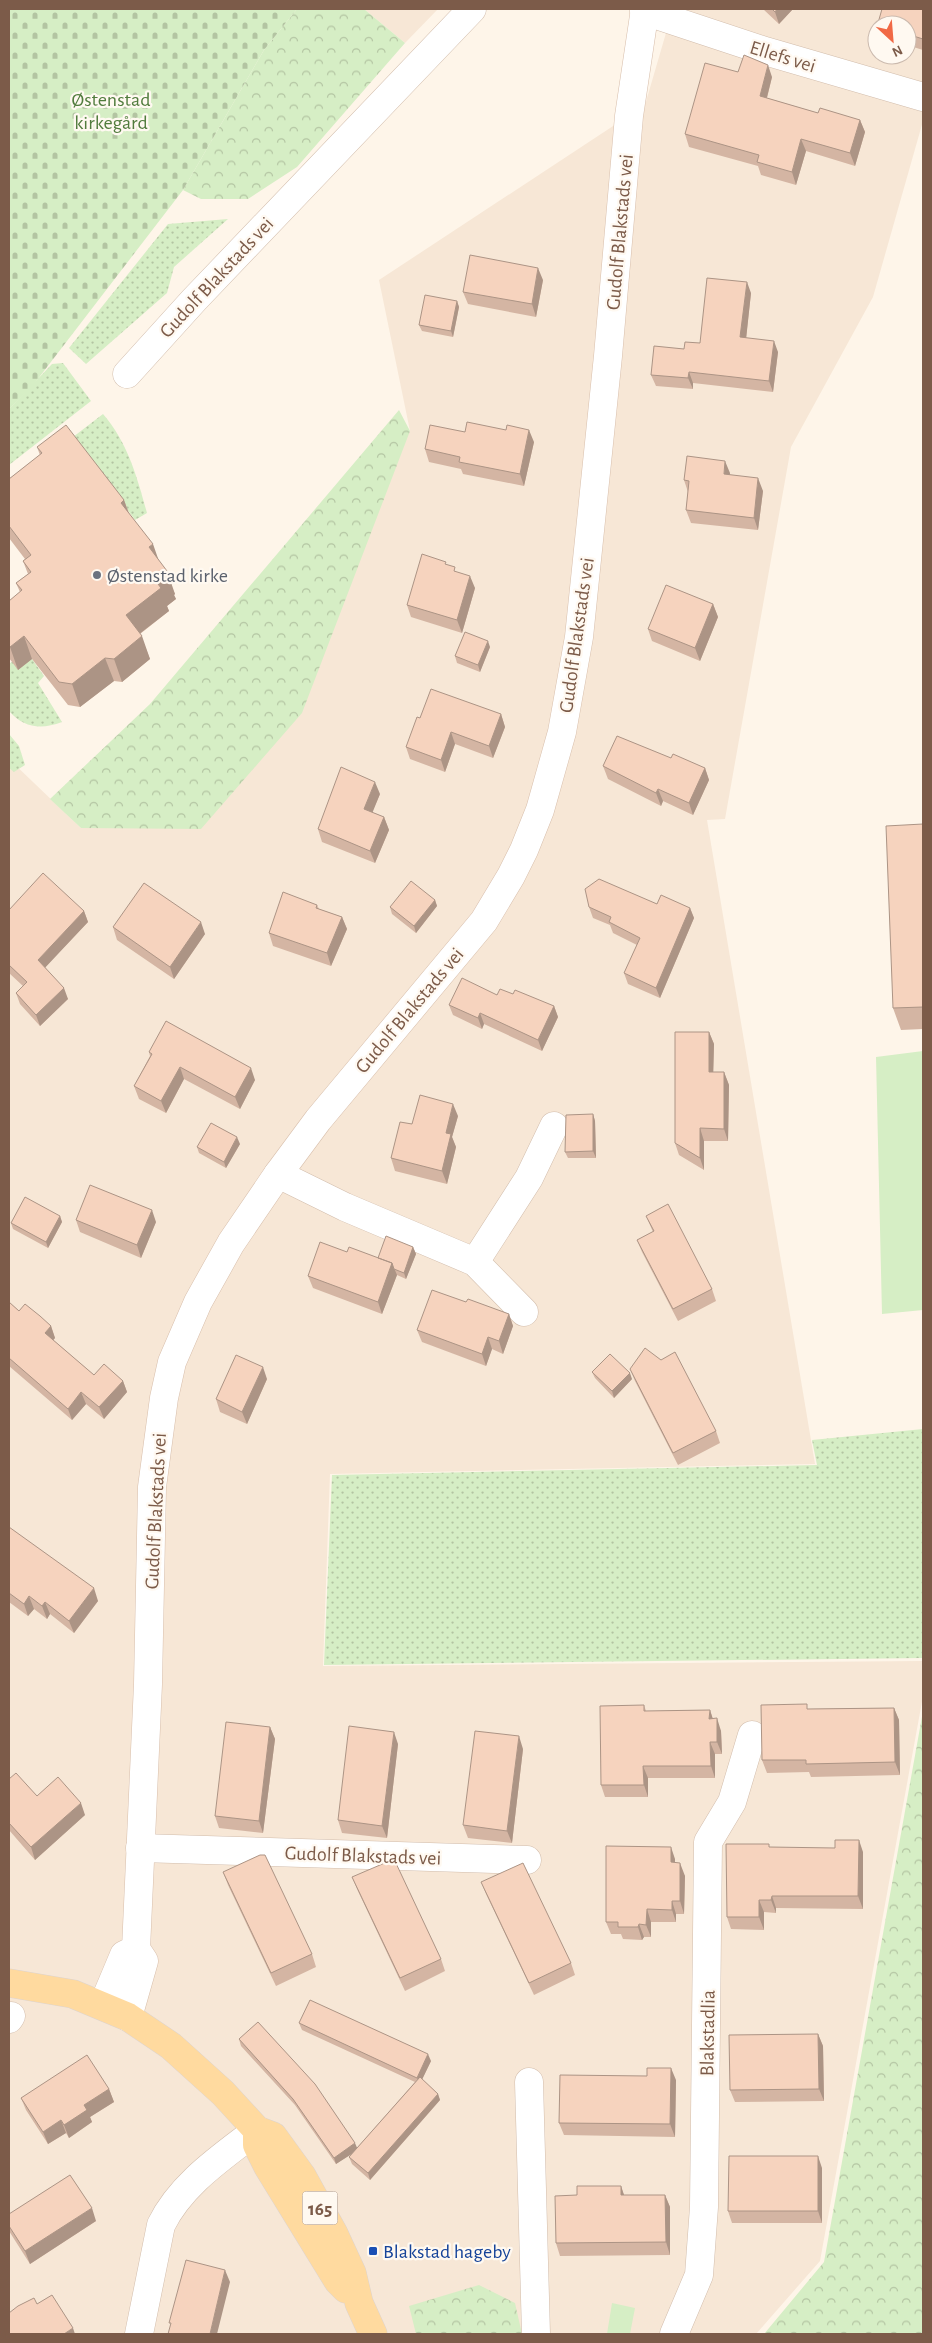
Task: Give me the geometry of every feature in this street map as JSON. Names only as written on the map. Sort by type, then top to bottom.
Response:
[{"type":"main road","name":"165","points":[[9,1983],[56,1990],[103,2005],[128,2017],[171,2046],[223,2093],[258,2130],[273,2136],[302,2176],[334,2234],[352,2273],[359,2303],[372,2334]]},
{"type":"street","name":"Gudolf Blakstads vei","points":[[127,374],[194,300],[472,9]]},
{"type":"street","name":"Gudolf Blakstads vei","points":[[128,2017],[144,1961],[136,1949],[148,1684],[152,1487],[164,1398],[172,1362],[198,1302],[231,1243],[278,1174],[318,1120],[484,921],[512,876],[524,850],[554,767],[569,698],[579,638],[608,356],[629,116],[645,10]]},
{"type":"street","name":"Ellefs vei","points":[[645,10],[765,51],[923,97]]},
{"type":"street","points":[[475,1262],[529,1178],[554,1126]]},
{"type":"street","points":[[278,1174],[346,1207],[475,1262],[524,1312]]},
{"type":"street","name":"Blakstadlia","points":[[674,2334],[699,2275],[703,2227],[708,1988],[708,1842],[732,1802],[752,1735]]},
{"type":"street","name":"Gudolf Blakstads vei","points":[[140,1848],[527,1860]]},
{"type":"street","points":[[103,2005],[124,1955],[136,1949]]},
{"type":"street","points":[[9,1975],[9,1983]]},
{"type":"street","points":[[529,2082],[536,2334]]},
{"type":"street","points":[[138,2334],[161,2225],[168,2210],[216,2161],[258,2130]]},
{"type":"shaded area","points":[[364,9],[438,9],[405,43]]},
{"type":"shaded area","points":[[673,9],[923,9],[923,121],[873,297],[791,447],[725,819],[707,820],[815,1464],[330,1474],[323,1666],[923,1661],[923,1696],[820,2261],[756,2334],[9,2334],[9,759],[81,828],[410,431],[379,280],[645,105]]},
{"type":"green space","name":"Østenstad kirkegård","points":[[9,9],[297,9],[264,50],[183,190],[34,384],[9,409]]},
{"type":"green space","points":[[297,9],[364,9],[405,43],[297,167],[248,199],[201,199],[183,190],[264,50]]},
{"type":"green space","points":[[228,219],[174,267],[167,293],[86,364],[69,348],[168,224]]},
{"type":"green space","points":[[63,363],[91,401],[9,465],[9,409],[52,364]]},
{"type":"green space","points":[[399,410],[410,431],[302,713],[201,829],[81,828],[50,799],[150,704]]},
{"type":"green space","points":[[103,414],[112,425],[131,461],[139,486],[147,513],[135,520],[73,437]]},
{"type":"green space","points":[[32,659],[44,676],[38,683],[62,722],[40,727],[33,726],[21,721],[9,711],[9,664],[13,661]]},
{"type":"green space","points":[[9,734],[19,746],[25,765],[14,772],[9,768]]},
{"type":"green space","points":[[923,1051],[923,1310],[882,1314],[876,1057]]},
{"type":"green space","points":[[923,1429],[923,1658],[324,1665],[332,1475],[817,1465],[812,1440]]},
{"type":"green space","points":[[923,1711],[923,2334],[764,2334],[824,2262]]},
{"type":"green space","points":[[479,2285],[515,2303],[522,2334],[416,2334],[409,2306]]},
{"type":"green space","points":[[612,2303],[635,2308],[630,2334],[607,2334]]},
{"type":"building","points":[[882,9],[923,9],[923,39],[917,37],[917,15],[880,15]]},
{"type":"building","points":[[744,55],[768,65],[760,96],[818,113],[820,108],[860,120],[850,153],[801,139],[792,172],[757,162],[759,155],[685,134],[705,63],[738,72]]},
{"type":"building","points":[[470,255],[538,268],[532,304],[463,292]]},
{"type":"building","points":[[707,278],[747,282],[740,337],[774,341],[769,381],[689,372],[688,378],[651,375],[654,346],[684,349],[685,342],[700,343]]},
{"type":"building","points":[[425,295],[457,301],[451,331],[419,325]]},
{"type":"building","points":[[467,422],[506,430],[507,425],[529,430],[520,474],[459,462],[460,457],[425,449],[430,425],[465,432]]},
{"type":"building","name":"Østenstad kirke","points":[[66,425],[124,500],[121,503],[153,544],[149,547],[167,571],[165,573],[167,577],[158,584],[161,588],[126,615],[142,636],[114,659],[105,658],[72,684],[59,682],[24,636],[9,646],[9,601],[22,590],[16,583],[31,572],[23,561],[31,555],[9,526],[9,479],[42,453],[37,447]]},
{"type":"building","points":[[687,456],[725,461],[724,474],[758,478],[754,518],[686,510],[689,481],[684,480]]},
{"type":"building","points":[[422,554],[446,562],[445,564],[455,567],[454,571],[470,576],[457,620],[407,605]]},
{"type":"building","points":[[666,585],[713,604],[695,648],[648,629]]},
{"type":"building","points":[[465,632],[488,641],[478,665],[455,656]]},
{"type":"building","points":[[431,689],[501,714],[489,746],[451,732],[441,760],[406,747],[417,717],[420,718]]},
{"type":"building","points":[[617,736],[671,758],[673,754],[705,768],[689,803],[658,789],[656,793],[603,766]]},
{"type":"building","points":[[341,767],[375,782],[364,809],[384,817],[370,851],[318,829]]},
{"type":"building","points":[[923,824],[923,1007],[893,1008],[886,826]]},
{"type":"building","points":[[43,873],[84,911],[38,960],[64,988],[36,1015],[16,993],[27,982],[9,965],[9,910]]},
{"type":"building","points":[[599,879],[657,904],[661,895],[690,908],[656,988],[624,973],[640,938],[609,922],[611,917],[589,907],[585,889]]},
{"type":"building","points":[[411,881],[435,900],[414,926],[390,907]]},
{"type":"building","points":[[144,883],[201,922],[170,967],[113,927]]},
{"type":"building","points":[[283,892],[317,905],[316,908],[342,917],[327,953],[269,933]]},
{"type":"building","points":[[462,978],[497,995],[500,989],[513,994],[515,990],[554,1006],[538,1040],[480,1013],[478,1018],[449,1005]]},
{"type":"building","points":[[166,1021],[251,1068],[235,1097],[180,1067],[161,1101],[134,1086],[152,1054],[149,1052]]},
{"type":"building","points":[[675,1032],[709,1032],[709,1072],[724,1072],[724,1129],[700,1128],[700,1158],[675,1143]]},
{"type":"building","points":[[420,1095],[453,1104],[446,1133],[451,1134],[442,1171],[391,1158],[400,1122],[412,1124]]},
{"type":"building","points":[[593,1114],[593,1151],[565,1152],[566,1115]]},
{"type":"building","points":[[211,1123],[237,1137],[224,1162],[197,1147]]},
{"type":"building","points":[[90,1185],[152,1210],[137,1245],[76,1220]]},
{"type":"building","points":[[25,1197],[60,1216],[46,1242],[11,1223]]},
{"type":"building","points":[[668,1204],[712,1289],[673,1309],[637,1240],[654,1231],[646,1216]]},
{"type":"building","points":[[386,1236],[413,1247],[404,1273],[394,1269],[392,1263],[378,1258]]},
{"type":"building","points":[[320,1242],[347,1252],[349,1247],[392,1263],[378,1302],[308,1276]]},
{"type":"building","points":[[432,1290],[466,1302],[468,1299],[509,1314],[499,1341],[488,1337],[482,1354],[417,1330]]},
{"type":"building","points":[[9,1302],[19,1311],[25,1304],[40,1316],[51,1326],[45,1333],[94,1375],[104,1364],[123,1381],[99,1407],[81,1392],[68,1409],[9,1358]]},
{"type":"building","points":[[645,1348],[661,1360],[675,1352],[716,1431],[673,1453],[630,1369]]},
{"type":"building","points":[[610,1354],[630,1373],[612,1391],[592,1372]]},
{"type":"building","points":[[236,1355],[263,1367],[242,1412],[216,1399]]},
{"type":"building","points":[[9,1527],[94,1588],[69,1621],[45,1602],[42,1606],[29,1596],[24,1604],[9,1593]]},
{"type":"building","points":[[807,1704],[807,1709],[894,1708],[895,1762],[806,1764],[806,1760],[762,1760],[761,1705]]},
{"type":"building","points":[[644,1705],[644,1711],[710,1710],[709,1719],[717,1718],[717,1742],[710,1742],[711,1766],[643,1766],[644,1785],[601,1785],[600,1706]]},
{"type":"building","points":[[226,1722],[270,1727],[259,1821],[215,1816]]},
{"type":"building","points":[[349,1726],[394,1732],[382,1826],[338,1820]]},
{"type":"building","points":[[475,1731],[519,1736],[507,1831],[463,1825]]},
{"type":"building","points":[[16,1773],[37,1796],[58,1777],[81,1803],[31,1847],[9,1823],[9,1779]]},
{"type":"building","points":[[835,1840],[859,1840],[858,1896],[772,1896],[771,1900],[759,1900],[759,1917],[727,1917],[726,1844],[769,1844],[769,1847],[835,1848]]},
{"type":"building","points":[[606,1846],[671,1847],[671,1862],[680,1863],[680,1901],[672,1901],[672,1910],[647,1909],[646,1925],[618,1927],[618,1922],[606,1922]]},
{"type":"building","points":[[260,1855],[265,1855],[312,1954],[271,1973],[223,1872]]},
{"type":"building","points":[[394,1859],[441,1959],[400,1978],[352,1877]]},
{"type":"building","points":[[523,1863],[571,1963],[529,1983],[481,1882]]},
{"type":"building","points":[[310,2000],[428,2054],[417,2078],[299,2023]]},
{"type":"building","points":[[258,2022],[315,2084],[355,2143],[334,2158],[293,2099],[239,2039]]},
{"type":"building","points":[[818,2034],[819,2089],[730,2090],[729,2035]]},
{"type":"building","points":[[87,2055],[109,2089],[84,2105],[87,2110],[64,2125],[61,2120],[43,2132],[21,2098]]},
{"type":"building","points":[[647,2068],[671,2068],[670,2124],[559,2123],[560,2075],[647,2076]]},
{"type":"building","points":[[420,2077],[438,2094],[368,2173],[349,2157]]},
{"type":"building","points":[[729,2156],[818,2156],[818,2211],[728,2211]]},
{"type":"building","points":[[70,2175],[92,2208],[25,2251],[9,2226],[9,2214]]},
{"type":"building","points":[[577,2186],[621,2186],[621,2195],[665,2195],[666,2242],[556,2243],[555,2196],[577,2195]]},
{"type":"building","points":[[186,2260],[225,2270],[210,2334],[168,2334],[171,2323],[169,2323]]},
{"type":"building","points":[[52,2295],[73,2328],[64,2334],[9,2334],[9,2313],[34,2298],[37,2304]]},
{"type":"place","name":"Østenstad kirke","points":[[97,575]]},
{"type":"place","name":"Blakstad hageby","points":[[373,2251]]}]
